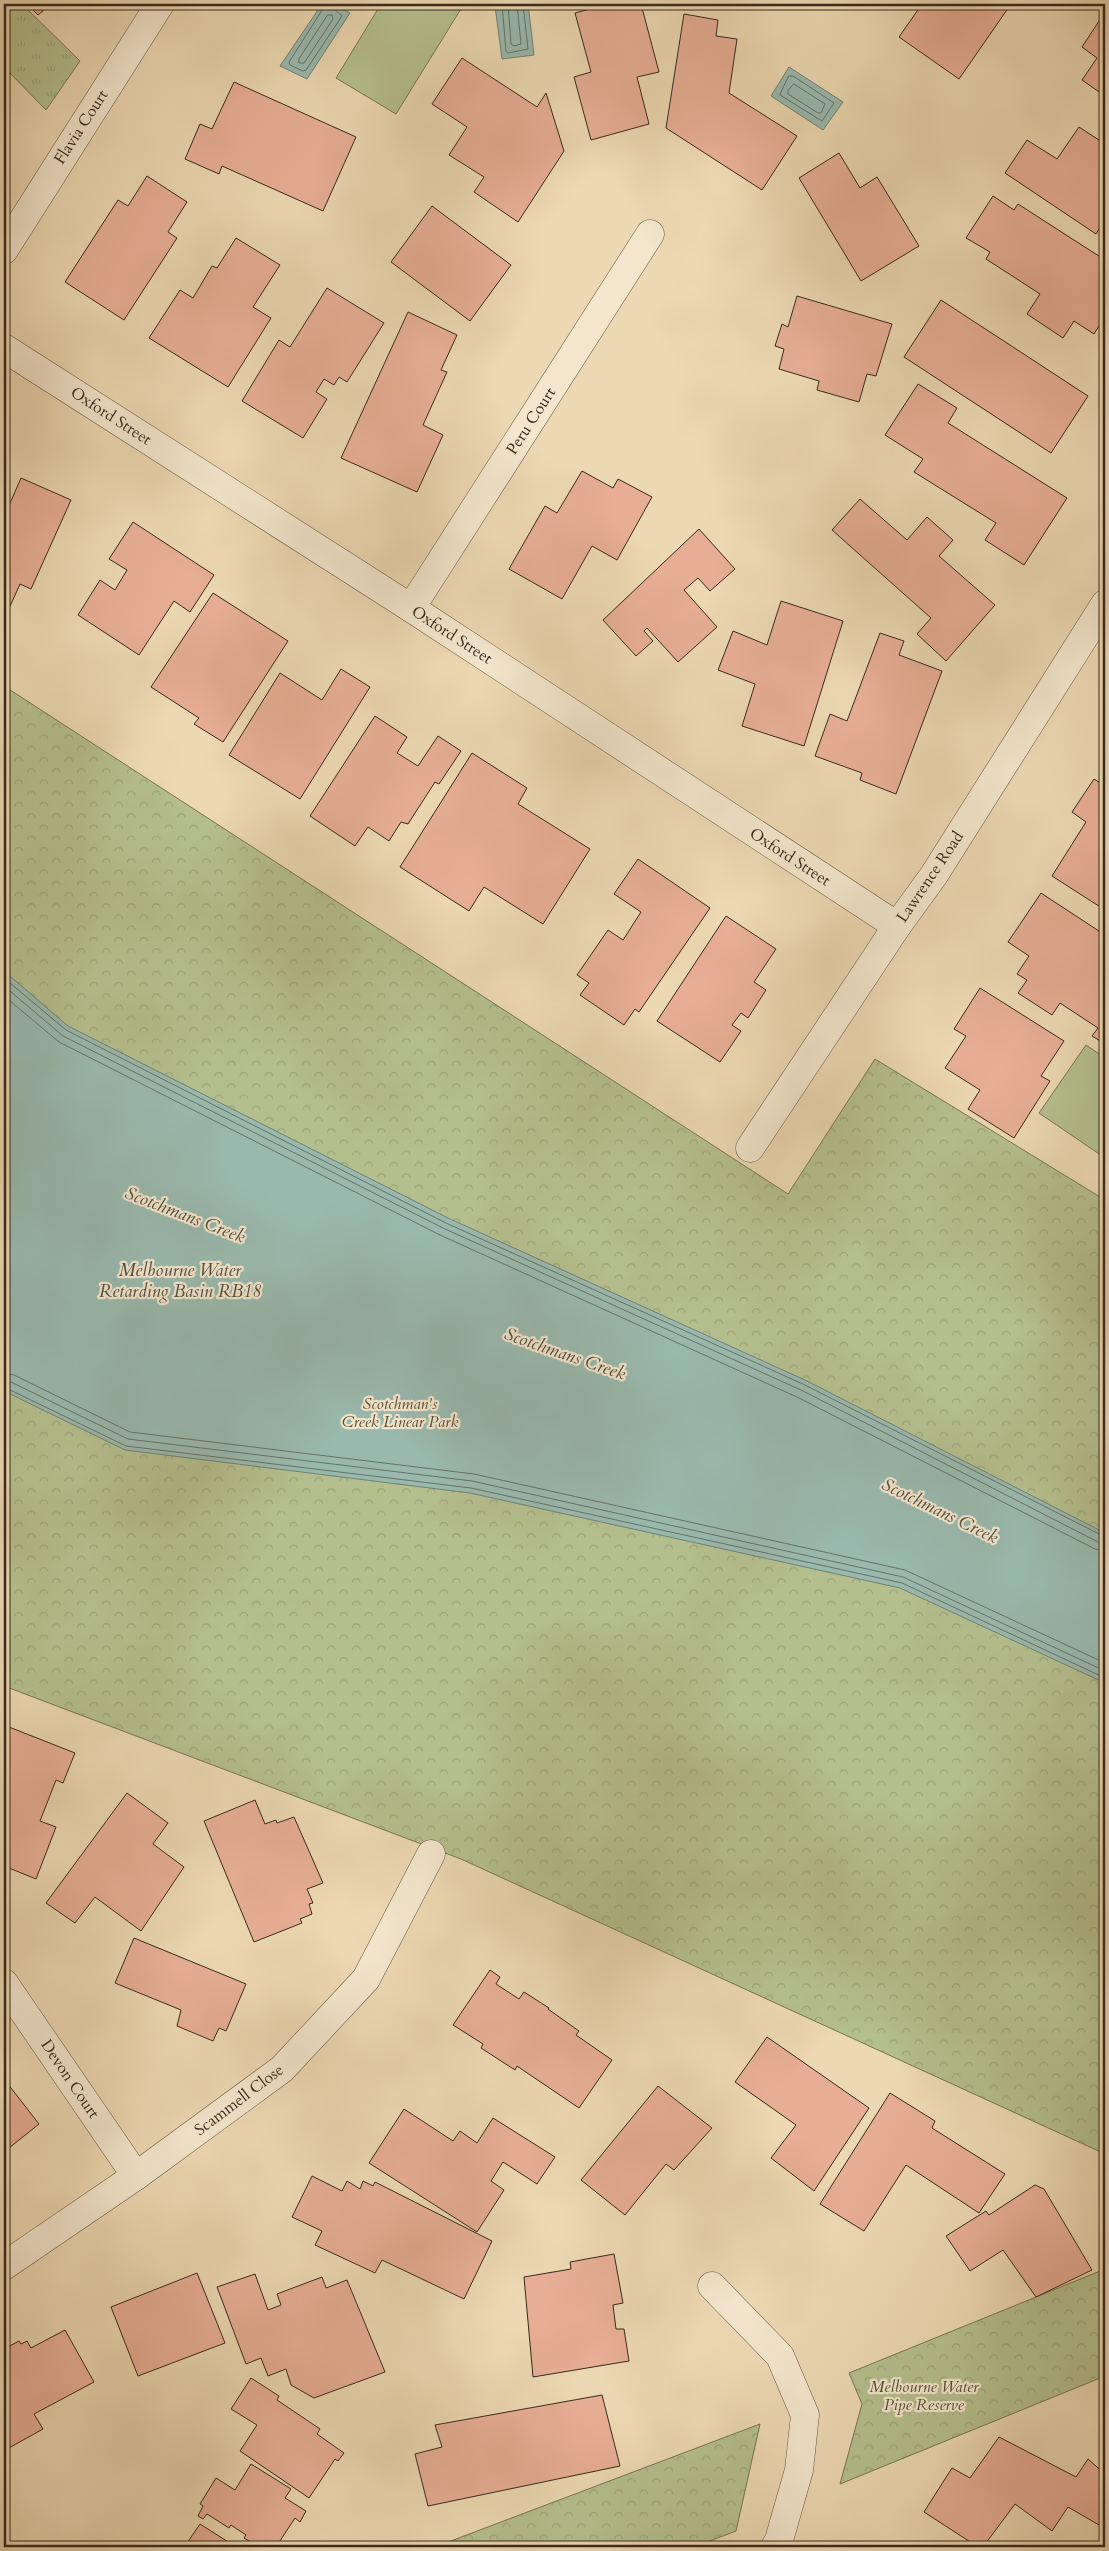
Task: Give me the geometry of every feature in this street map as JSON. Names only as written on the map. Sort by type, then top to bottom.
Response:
[{"type":"street","name":"Flavia Court","points":[[4,250],[160,4]]},
{"type":"street","name":"Peru Court","points":[[412,608],[650,234]]},
{"type":"street","name":"Oxford Street","points":[[4,348],[412,608],[897,926]]},
{"type":"street","name":"Lawrence Road","points":[[750,1148],[897,926],[934,875],[1105,604]]},
{"type":"street","name":"Scammell Close","points":[[4,2266],[136,2176],[282,2069],[366,1980],[430,1854]]},
{"type":"street","name":"Devon Court","points":[[4,1983],[136,2176]]},
{"type":"street","points":[[712,2286],[780,2356],[805,2415],[799,2470],[779,2540],[775,2547]]},
{"type":"green space","points":[[4,4],[22,4],[80,61],[46,110],[4,67]]},
{"type":"green space","points":[[381,4],[464,4],[396,114],[336,78]]},
{"type":"green space","name":"Scotchman's Creek Linear Park","points":[[4,686],[788,1194],[875,1059],[1105,1200],[1105,2154],[461,1859],[4,1686]]},
{"type":"green space","points":[[1086,1045],[1105,1058],[1105,1158],[1039,1113]]},
{"type":"green space","name":"Melbourne Water Pipe Reserve","points":[[1105,2269],[1105,2376],[840,2484],[862,2404],[849,2373]]},
{"type":"green space","points":[[760,2424],[736,2531],[694,2547],[435,2547]]},
{"type":"water","points":[[322,4],[335,4],[350,13],[307,79],[280,66]]},
{"type":"water","points":[[528,4],[534,55],[502,59],[495,6]]},
{"type":"water","points":[[789,67],[843,102],[823,130],[771,96]]},
{"type":"water","name":"Melbourne Water Retarding Basin RB18","points":[[4,971],[68,1026],[448,1218],[807,1381],[1105,1533],[1105,1683],[900,1588],[470,1493],[125,1450],[4,1391]]},
{"type":"building","points":[[27,4],[51,4],[38,15]]},
{"type":"building","points":[[609,4],[641,4],[659,72],[637,77],[649,124],[591,140],[574,77],[591,72],[575,13]]},
{"type":"building","points":[[922,4],[1011,4],[959,79],[899,37]]},
{"type":"building","points":[[1105,12],[1105,96],[1082,80],[1097,58],[1082,47]]},
{"type":"building","points":[[684,14],[718,20],[716,36],[737,39],[729,93],[797,136],[762,190],[666,128]]},
{"type":"building","points":[[462,58],[537,107],[546,93],[564,151],[518,222],[474,192],[484,177],[449,155],[467,127],[432,104]]},
{"type":"building","points":[[234,82],[356,137],[323,211],[222,166],[219,174],[185,159],[200,124],[212,129]]},
{"type":"building","points":[[1079,127],[1105,144],[1105,220],[1096,234],[1005,173],[1027,140],[1057,159]]},
{"type":"building","points":[[839,153],[860,188],[877,177],[919,246],[861,281],[799,178]]},
{"type":"building","points":[[147,176],[187,202],[168,232],[177,238],[124,320],[65,282],[118,200],[128,206]]},
{"type":"building","points":[[993,196],[1014,210],[1018,204],[1105,260],[1105,316],[1094,334],[1074,321],[1063,338],[1027,314],[1040,294],[986,259],[990,252],[966,238]]},
{"type":"building","points":[[432,206],[511,265],[470,321],[391,262]]},
{"type":"building","points":[[236,238],[280,265],[253,307],[271,318],[228,387],[149,338],[180,290],[193,298],[212,266],[217,268]]},
{"type":"building","points":[[327,288],[384,323],[347,382],[339,377],[334,385],[324,379],[316,392],[327,399],[303,438],[242,401],[279,340],[290,347]]},
{"type":"building","points":[[797,296],[892,324],[876,376],[867,374],[859,402],[817,390],[819,381],[779,369],[784,349],[775,346],[782,324],[788,327]]},
{"type":"building","points":[[941,300],[1088,396],[1051,453],[904,357]]},
{"type":"building","points":[[408,312],[457,335],[441,370],[447,372],[423,425],[443,435],[417,492],[341,458]]},
{"type":"building","points":[[918,384],[957,408],[948,423],[1067,498],[1024,565],[985,540],[996,523],[914,472],[923,459],[885,435]]},
{"type":"building","points":[[582,471],[613,488],[618,479],[652,497],[617,560],[592,546],[562,599],[509,569],[545,506],[557,513]]},
{"type":"building","points":[[21,478],[71,500],[31,589],[20,584],[7,613],[4,612],[4,517]]},
{"type":"building","points":[[860,499],[907,540],[927,517],[953,540],[939,556],[995,605],[946,661],[917,634],[931,618],[832,530]]},
{"type":"building","points":[[133,522],[214,575],[190,612],[174,601],[139,655],[78,615],[100,580],[115,590],[127,570],[109,559]]},
{"type":"building","points":[[699,529],[735,569],[710,591],[698,578],[684,590],[717,627],[678,662],[647,628],[644,631],[653,641],[636,656],[603,620]]},
{"type":"building","points":[[213,593],[288,641],[223,742],[194,724],[199,718],[151,687]]},
{"type":"building","points":[[781,601],[843,621],[804,746],[742,726],[755,684],[718,670],[733,631],[767,645]]},
{"type":"building","points":[[880,633],[904,641],[899,655],[942,671],[896,794],[860,780],[862,773],[815,756],[830,714],[847,721]]},
{"type":"building","points":[[341,669],[370,687],[300,799],[229,755],[280,673],[322,700]]},
{"type":"building","points":[[375,716],[407,737],[397,753],[418,766],[438,736],[461,751],[439,784],[435,782],[408,824],[401,822],[389,841],[368,827],[355,846],[310,816]]},
{"type":"building","points":[[472,753],[527,788],[518,804],[590,849],[543,924],[484,887],[469,911],[400,867]]},
{"type":"building","points":[[1094,779],[1105,786],[1105,910],[1052,876],[1086,822],[1072,812]]},
{"type":"building","points":[[638,859],[710,908],[639,1012],[635,1009],[624,1025],[580,995],[589,983],[577,975],[608,930],[623,940],[641,912],[614,894]]},
{"type":"building","points":[[1041,893],[1105,935],[1105,1044],[1092,1036],[1098,1028],[1060,1003],[1052,1015],[1018,993],[1027,980],[1017,974],[1029,956],[1008,942]]},
{"type":"building","points":[[726,916],[776,949],[754,982],[766,990],[748,1018],[741,1013],[732,1025],[741,1031],[720,1062],[657,1021]]},
{"type":"building","points":[[980,988],[1064,1041],[1041,1076],[1050,1081],[1014,1138],[968,1109],[980,1090],[945,1068],[966,1036],[954,1029]]},
{"type":"building","points":[[9,1727],[75,1753],[63,1783],[56,1780],[40,1821],[56,1827],[36,1879],[4,1866],[4,1741]]},
{"type":"building","points":[[127,1793],[168,1823],[153,1844],[184,1867],[141,1931],[95,1897],[75,1923],[46,1903]]},
{"type":"building","points":[[255,1800],[265,1824],[276,1820],[277,1823],[294,1817],[323,1883],[307,1889],[313,1903],[309,1904],[312,1914],[300,1919],[302,1923],[254,1942],[204,1821]]},
{"type":"building","points":[[134,1938],[246,1984],[226,2031],[219,2028],[213,2041],[177,2026],[181,2010],[115,1983]]},
{"type":"building","points":[[490,1970],[500,1977],[496,1984],[519,1999],[524,1992],[549,2008],[579,2031],[576,2035],[612,2060],[579,2108],[517,2066],[515,2070],[481,2048],[483,2044],[453,2025]]},
{"type":"building","points":[[767,2037],[869,2108],[814,2191],[771,2158],[796,2125],[735,2082]]},
{"type":"building","points":[[4,2079],[39,2124],[4,2152]]},
{"type":"building","points":[[658,2086],[712,2128],[674,2170],[666,2164],[625,2215],[581,2180]]},
{"type":"building","points":[[890,2093],[935,2121],[932,2128],[1005,2174],[979,2213],[906,2165],[864,2231],[820,2204]]},
{"type":"building","points":[[404,2109],[453,2141],[460,2131],[477,2143],[493,2118],[555,2157],[537,2184],[503,2162],[491,2181],[504,2190],[477,2232],[369,2163]]},
{"type":"building","points":[[312,2176],[342,2191],[347,2181],[360,2189],[363,2181],[373,2186],[375,2182],[492,2241],[464,2299],[382,2260],[375,2273],[315,2245],[322,2231],[292,2217]]},
{"type":"building","points":[[1035,2185],[1044,2189],[1092,2270],[1036,2297],[1003,2250],[970,2271],[946,2236],[986,2211],[989,2215]]},
{"type":"building","points":[[614,2254],[623,2303],[613,2305],[616,2329],[624,2329],[629,2361],[533,2377],[524,2277],[571,2269],[570,2262]]},
{"type":"building","points":[[197,2273],[225,2343],[138,2376],[111,2307]]},
{"type":"building","points":[[255,2274],[268,2310],[281,2305],[277,2294],[322,2277],[326,2288],[347,2280],[385,2372],[314,2398],[291,2385],[286,2369],[268,2376],[261,2358],[246,2364],[217,2287]]},
{"type":"building","points":[[65,2330],[94,2382],[34,2414],[43,2429],[7,2449],[4,2443],[4,2349],[19,2341],[21,2344],[27,2341],[31,2348]]},
{"type":"building","points":[[251,2378],[279,2396],[277,2400],[320,2429],[317,2434],[344,2453],[338,2461],[335,2459],[309,2498],[240,2451],[257,2425],[231,2409]]},
{"type":"building","points":[[602,2395],[620,2466],[428,2506],[415,2454],[442,2447],[435,2425]]},
{"type":"building","points":[[999,2437],[1076,2477],[1088,2459],[1105,2474],[1105,2515],[1099,2525],[1068,2507],[1052,2531],[1015,2504],[983,2547],[978,2547],[924,2512],[952,2468],[970,2478]]},
{"type":"building","points":[[251,2464],[291,2489],[285,2498],[306,2511],[300,2522],[295,2518],[276,2547],[259,2547],[244,2538],[246,2535],[231,2525],[229,2528],[207,2514],[203,2519],[198,2516],[203,2506],[200,2504],[216,2478],[235,2490]]},
{"type":"building","points":[[200,2524],[236,2547],[174,2547],[178,2542],[185,2546]]},
{"type":"water label","name":"Scotchmans Creek","points":[[185,1215]]},
{"type":"water label","name":"Scotchmans Creek","points":[[565,1354]]},
{"type":"water label","name":"Scotchmans Creek","points":[[940,1511]]}]
